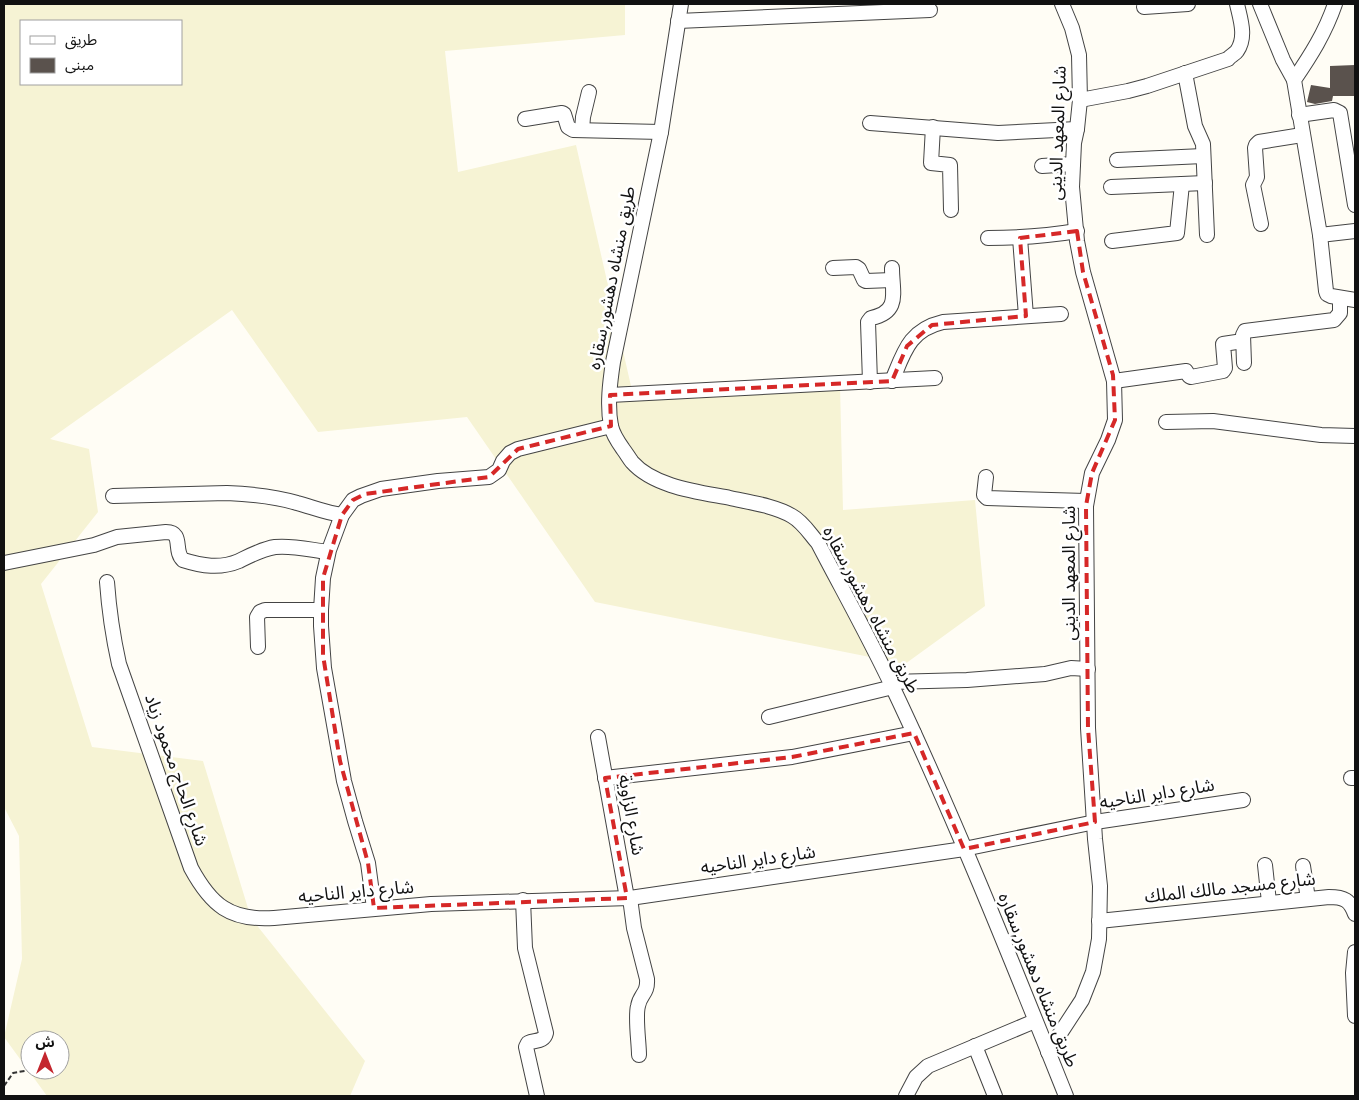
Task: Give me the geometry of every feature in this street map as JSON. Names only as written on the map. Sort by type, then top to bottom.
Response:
[{"type":"street","name":"طريق منشاه دهشور,سقاره","points":[[681,4],[661,132],[613,362],[610,395],[612,426],[615,437],[633,462],[644,472],[657,479],[699,492],[783,511],[803,524],[818,543],[892,684],[914,733],[1066,1096]]},
{"type":"street","name":"شارع المعهد الدينى","points":[[1048,1052],[1082,1000],[1093,972],[1099,939],[1100,886],[1088,728],[1086,501],[1092,473],[1108,440],[1115,420],[1114,381],[1083,272],[1079,250],[1073,194],[1074,143],[1080,100],[1078,49],[1062,4]]},
{"type":"street","points":[[1144,7],[1188,4]]},
{"type":"street","points":[[1080,100],[1128,91],[1228,59],[1237,51],[1242,39],[1242,26],[1237,4]]},
{"type":"street","points":[[1260,4],[1283,60],[1294,80],[1320,235],[1326,291],[1331,296],[1355,300]]},
{"type":"street","points":[[1294,80],[1316,49],[1335,4]]},
{"type":"street","points":[[678,21],[930,10]]},
{"type":"street","points":[[1185,73],[1195,126],[1203,144],[1207,235]]},
{"type":"street","points":[[582,130],[589,92]]},
{"type":"street","points":[[1300,115],[1334,110],[1340,113],[1355,205]]},
{"type":"street","points":[[525,119],[562,113],[568,127],[573,130],[661,132]]},
{"type":"street","points":[[870,123],[998,132],[1077,129]]},
{"type":"street","points":[[934,127],[931,164],[950,165],[951,210]]},
{"type":"street","points":[[1261,224],[1253,185],[1257,177],[1256,145],[1259,142],[1302,135]]},
{"type":"street","points":[[1117,160],[1203,156]]},
{"type":"street","points":[[1042,166],[1073,164]]},
{"type":"street","points":[[1111,187],[1204,183]]},
{"type":"street","points":[[1112,241],[1177,233],[1182,184]]},
{"type":"street","points":[[988,238],[1048,236],[1077,231]]},
{"type":"street","points":[[1320,235],[1355,231]]},
{"type":"street","points":[[1020,238],[1026,316]]},
{"type":"street","points":[[833,268],[856,267],[866,281],[892,274],[893,302],[891,308],[883,314],[871,318],[868,322],[870,382]]},
{"type":"street","points":[[1244,363],[1243,341],[1245,331],[1334,320],[1340,313],[1340,298]]},
{"type":"street","points":[[892,381],[907,346],[913,337],[932,325],[943,322],[1061,314]]},
{"type":"street","points":[[1114,381],[1186,371],[1191,377],[1223,371],[1225,368],[1223,344],[1243,341]]},
{"type":"street","points":[[610,395],[935,378]]},
{"type":"street","points":[[1166,422],[1214,421],[1321,436],[1355,436]]},
{"type":"street","points":[[374,908],[368,863],[354,821],[340,761],[324,661],[321,626],[323,578],[328,552],[342,515],[353,500],[365,494],[381,489],[489,477],[499,470],[503,461],[510,453],[518,449],[612,426]]},
{"type":"street","points":[[986,477],[984,494],[987,498],[1086,501]]},
{"type":"street","points":[[113,496],[242,494],[294,502],[321,511],[342,515]]},
{"type":"street","points":[[4,563],[94,545],[117,537],[166,532],[171,532],[175,535],[178,553],[183,560],[211,567],[230,564],[257,552],[276,547],[328,552]]},
{"type":"street","name":"شارع الحاج محمود زياد","points":[[107,582],[109,610],[119,664],[191,868],[198,882],[218,905],[245,917],[259,919],[274,918]]},
{"type":"street","points":[[258,647],[257,617],[260,612],[265,610],[321,610]]},
{"type":"street","points":[[769,717],[892,684],[1045,674],[1071,668],[1088,669]]},
{"type":"street","points":[[605,778],[792,757],[914,733]]},
{"type":"street","name":"شارع الزاوية","points":[[598,737],[634,928],[647,979],[647,987],[638,1005],[640,1055]]},
{"type":"street","name":"شارع داير الناحيه","points":[[274,918],[431,904],[628,898],[964,849],[1095,822],[1243,800]]},
{"type":"street","points":[[1265,865],[1269,902]]},
{"type":"street","points":[[1304,866],[1308,899]]},
{"type":"street","name":"شارع مسجد مالك الملك","points":[[1100,921],[1269,902],[1339,897],[1345,899],[1353,908],[1355,914]]},
{"type":"street","points":[[523,900],[526,948],[546,1033],[542,1040],[528,1043],[526,1047],[537,1096]]},
{"type":"street","points":[[1355,952],[1353,985],[1355,1016]]},
{"type":"street","points":[[906,1096],[916,1077],[928,1066],[1035,1021]]},
{"type":"street","points":[[975,1046],[995,1096]]},
{"type":"path","points":[[4,1086],[13,1073],[20,1072]]},
{"type":"highlighted area","points":[[1077,231],[1083,272],[1113,375],[1115,420],[1092,473],[1086,506],[1088,728],[1095,822],[964,849],[914,733],[792,757],[605,778],[627,898],[374,908],[368,863],[340,761],[323,655],[323,578],[342,515],[353,500],[365,494],[489,477],[518,449],[611,426],[610,395],[892,381],[907,346],[932,325],[1026,316],[1020,238]]},
{"type":"shaded area","points":[[4,4],[625,4],[625,35],[445,51],[458,172],[576,145],[631,386],[840,386],[843,510],[975,500],[985,606],[905,664],[595,602],[467,417],[318,432],[232,310],[50,439],[89,449],[98,512],[41,584],[92,747],[203,761],[251,918],[365,1061],[350,1096],[47,1096],[35,1080],[70,1080],[70,1030],[20,1030],[20,1059],[4,1037],[22,959],[19,836],[4,807]]},
{"type":"building","points":[[1355,65],[1355,96],[1333,96],[1332,101],[1315,104],[1307,102],[1311,85],[1330,88],[1330,66]]}]
